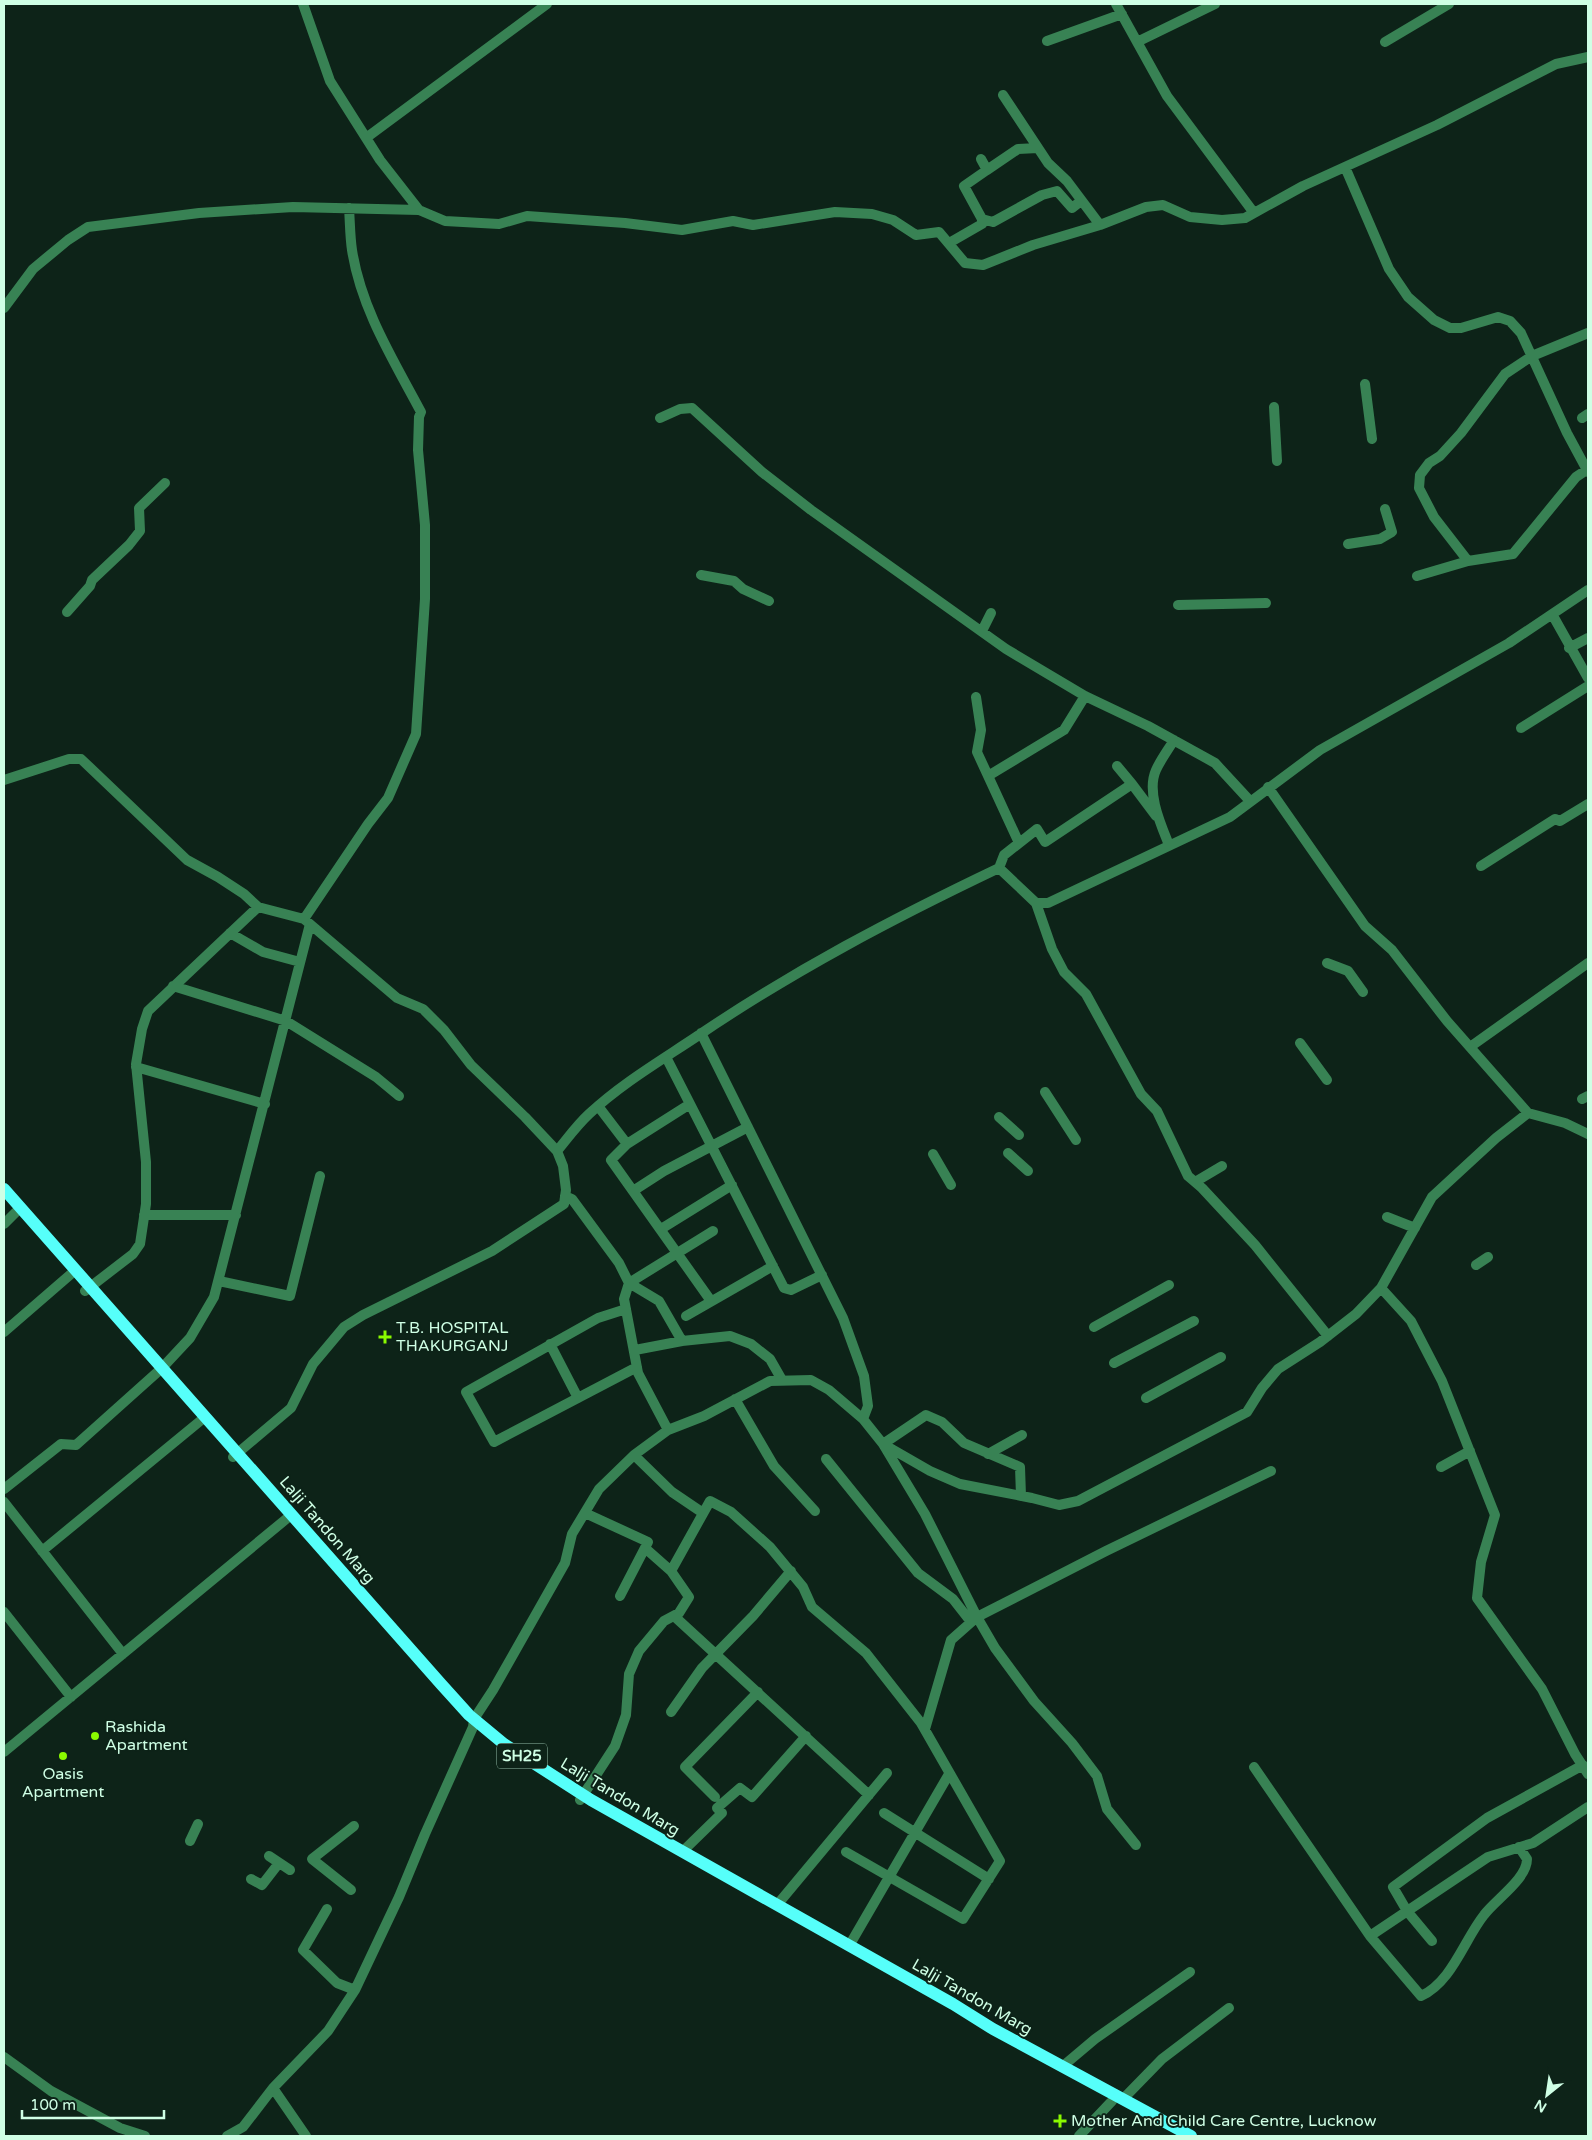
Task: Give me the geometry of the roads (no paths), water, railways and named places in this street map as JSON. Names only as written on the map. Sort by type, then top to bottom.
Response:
[{"type":"main road","name":"Lalji Tandon Marg","points":[[4,1189],[88,1289],[473,1723],[581,1797],[791,1917],[1117,2098],[1191,2136]]},
{"type":"main road","name":"Lalji Tandon Marg","points":[[4,1199],[71,1274],[88,1289]]},
{"type":"main road","name":"Lalji Tandon Marg","points":[[581,1797],[777,1905],[791,1917],[849,1946],[993,2029],[1063,2066],[1176,2136]]},
{"type":"street","points":[[303,4],[330,81],[380,160],[419,210]]},
{"type":"street","points":[[366,138],[547,4]]},
{"type":"street","points":[[1116,4],[1167,96],[1254,213]]},
{"type":"street","points":[[1137,42],[1215,4]]},
{"type":"street","points":[[1384,42],[1449,4]]},
{"type":"street","points":[[1047,41],[1122,14]]},
{"type":"street","points":[[4,308],[33,269],[68,240],[88,228],[199,213],[292,207],[419,210],[445,221],[500,224],[528,216],[625,222],[682,230],[733,221],[753,225],[835,212],[872,214],[893,220],[916,236],[939,232],[965,263],[983,265],[1033,245],[1100,225],[1146,207],[1163,205],[1190,217],[1198,218],[1222,220],[1245,218],[1303,186],[1437,125],[1556,64],[1588,57]]},
{"type":"street","points":[[1003,95],[1048,163],[1067,181],[1100,225]]},
{"type":"street","points":[[949,242],[980,226],[982,219],[964,186],[1018,149],[1038,148]]},
{"type":"street","points":[[981,159],[987,170]]},
{"type":"street","points":[[1345,167],[1389,269],[1408,297],[1434,320],[1450,328],[1460,328],[1498,317],[1510,321],[1521,333],[1567,433],[1588,470],[1576,477],[1513,554],[1468,561],[1417,576]]},
{"type":"street","points":[[982,219],[993,222],[1042,195],[1057,191],[1072,208],[1081,201]]},
{"type":"street","points":[[4,1490],[61,1444],[76,1445],[160,1370],[190,1338],[214,1297],[286,1021],[307,922],[368,824],[388,798],[416,734],[425,599],[425,526],[418,450],[419,417],[421,412],[379,332],[361,286],[352,251],[349,208]]},
{"type":"street","points":[[1468,561],[1434,518],[1420,488],[1420,475],[1429,463],[1440,456],[1461,433],[1505,374],[1532,356],[1588,333]]},
{"type":"street","points":[[1365,384],[1372,439]]},
{"type":"street","points":[[1274,407],[1277,461]]},
{"type":"street","points":[[660,418],[680,409],[692,408],[762,472],[811,510],[1006,649],[1085,696],[1174,740],[1215,763],[1250,801]]},
{"type":"street","points":[[66,612],[90,586],[92,580],[129,545],[140,531],[139,508],[165,484]]},
{"type":"street","points":[[1348,544],[1380,539],[1392,532],[1384,509]]},
{"type":"street","points":[[701,575],[734,581],[743,589],[768,601]]},
{"type":"street","points":[[1036,903],[1048,903],[1230,817],[1320,750],[1508,643],[1588,590]]},
{"type":"street","points":[[1178,605],[1266,603]]},
{"type":"street","points":[[982,631],[991,613]]},
{"type":"street","points":[[1552,614],[1569,648],[1588,678]]},
{"type":"street","points":[[1569,648],[1588,638]]},
{"type":"street","points":[[1521,728],[1588,686]]},
{"type":"street","points":[[988,776],[1064,730],[1085,696]]},
{"type":"street","points":[[976,697],[981,730],[977,752],[1019,843]]},
{"type":"street","points":[[1169,845],[1157,816],[1154,794],[1155,772],[1174,740]]},
{"type":"street","points":[[4,780],[70,759],[81,758],[187,860],[244,894],[258,907],[307,922],[397,998],[423,1009],[444,1030],[471,1065],[557,1151],[563,1166],[564,1204],[546,1218],[492,1251],[363,1315],[344,1327],[313,1364],[291,1408],[235,1456]]},
{"type":"street","points":[[1117,766],[1157,816]]},
{"type":"street","points":[[557,1151],[587,1115],[598,1106],[752,999],[834,950],[899,916],[999,868],[1004,855],[1037,829],[1045,842],[1132,784]]},
{"type":"street","points":[[1268,787],[1365,926],[1392,950],[1470,1047],[1528,1113],[1565,1124],[1588,1134]]},
{"type":"street","points":[[1481,866],[1555,819],[1560,821],[1588,804]]},
{"type":"street","points":[[999,868],[1036,903],[1052,950],[1064,972],[1086,994],[1141,1094],[1157,1111],[1188,1176],[1255,1245],[1328,1336]]},
{"type":"street","points":[[1040,917],[1048,903]]},
{"type":"street","points":[[88,1289],[133,1254],[140,1244],[144,1215],[146,1162],[136,1067],[142,1029],[148,1011],[258,907]]},
{"type":"street","points":[[230,933],[263,952],[300,962]]},
{"type":"street","points":[[1327,963],[1348,971],[1363,992]]},
{"type":"street","points":[[1470,1047],[1588,963]]},
{"type":"street","points":[[173,986],[286,1021],[376,1077],[399,1096]]},
{"type":"street","points":[[700,1034],[843,1318],[864,1376],[868,1406],[863,1419]]},
{"type":"street","points":[[1300,1043],[1327,1080]]},
{"type":"street","points":[[666,1057],[784,1288],[791,1290],[822,1275]]},
{"type":"street","points":[[136,1067],[265,1104]]},
{"type":"street","points":[[1045,1092],[1076,1140]]},
{"type":"street","points":[[690,1104],[627,1144],[611,1160],[711,1301]]},
{"type":"street","points":[[598,1106],[627,1144]]},
{"type":"street","points":[[883,1444],[930,1471],[960,1484],[1059,1505],[1078,1501],[1247,1412],[1262,1388],[1278,1369],[1328,1336],[1356,1314],[1380,1288],[1432,1197],[1496,1138],[1528,1113]]},
{"type":"street","points":[[999,1117],[1019,1134]]},
{"type":"street","points":[[634,1191],[664,1171],[748,1127]]},
{"type":"street","points":[[1008,1153],[1028,1171]]},
{"type":"street","points":[[933,1154],[951,1184]]},
{"type":"street","points":[[1195,1182],[1222,1166]]},
{"type":"street","points":[[219,1281],[290,1296],[320,1176]]},
{"type":"street","points":[[661,1229],[732,1185]]},
{"type":"street","points":[[565,1196],[572,1199],[619,1263],[629,1283],[659,1301],[682,1341]]},
{"type":"street","points":[[4,1224],[16,1212]]},
{"type":"street","points":[[144,1215],[236,1215]]},
{"type":"street","points":[[1386,1217],[1415,1228]]},
{"type":"street","points":[[668,1430],[638,1373],[624,1299],[629,1283],[713,1232]]},
{"type":"street","points":[[1476,1265],[1488,1257]]},
{"type":"street","points":[[686,1316],[773,1266]]},
{"type":"street","points":[[4,1332],[71,1274]]},
{"type":"street","points":[[1094,1327],[1169,1285]]},
{"type":"street","points":[[1380,1288],[1410,1321],[1442,1381],[1495,1514],[1481,1562],[1477,1598],[1542,1689],[1585,1770],[1487,1818],[1393,1887],[1407,1911],[1432,1941]]},
{"type":"street","points":[[626,1309],[598,1318],[466,1392],[494,1442],[637,1367]]},
{"type":"street","points":[[1114,1363],[1194,1321]]},
{"type":"street","points":[[635,1350],[682,1341],[730,1336],[751,1344],[770,1359],[782,1380]]},
{"type":"street","points":[[550,1344],[578,1398]]},
{"type":"street","points":[[1146,1398],[1221,1358]]},
{"type":"street","points":[[237,2136],[274,2088],[328,2031],[355,1990],[399,1897],[424,1834],[473,1723],[565,1563],[572,1534],[599,1489],[634,1455],[668,1430],[704,1416],[770,1380],[811,1380],[829,1390],[863,1419],[883,1444],[925,1514],[974,1620]]},
{"type":"street","points":[[735,1399],[774,1466],[815,1512]]},
{"type":"street","points":[[883,1444],[926,1415],[942,1422],[964,1443],[1020,1467],[1021,1496]]},
{"type":"street","points":[[42,1551],[202,1418]]},
{"type":"street","points":[[988,1454],[1022,1435]]},
{"type":"street","points":[[1441,1467],[1470,1451]]},
{"type":"street","points":[[634,1455],[672,1492],[704,1513]]},
{"type":"street","points":[[826,1459],[918,1573],[954,1598],[974,1620],[1034,1701],[1072,1743],[1097,1776],[1107,1809],[1136,1845]]},
{"type":"street","points":[[925,1730],[951,1640],[974,1620],[1114,1547],[1271,1471]]},
{"type":"street","points":[[671,1571],[710,1501],[731,1512],[770,1547],[791,1571],[803,1587],[812,1607],[866,1653],[925,1730],[1000,1861],[963,1918],[846,1852]]},
{"type":"street","points":[[4,1502],[123,1654]]},
{"type":"street","points":[[585,1513],[648,1542],[620,1596]]},
{"type":"street","points":[[4,1752],[289,1516]]},
{"type":"street","points":[[581,1797],[615,1746],[626,1715],[629,1674],[639,1651],[664,1621],[679,1613],[689,1597],[671,1571],[645,1548]]},
{"type":"street","points":[[671,1712],[702,1668],[753,1616],[791,1571]]},
{"type":"street","points":[[4,1612],[71,1697]]},
{"type":"street","points":[[674,1616],[869,1795]]},
{"type":"street","points":[[715,1797],[685,1767],[758,1692]]},
{"type":"street","points":[[682,1852],[722,1813],[717,1808],[740,1788],[752,1797],[806,1736]]},
{"type":"street","points":[[1254,1767],[1370,1936],[1421,1996],[1447,1974],[1483,1916],[1523,1874],[1527,1859],[1519,1847]]},
{"type":"street","points":[[777,1905],[887,1773]]},
{"type":"street","points":[[849,1946],[950,1774]]},
{"type":"street","points":[[1370,1936],[1488,1857],[1533,1843],[1588,1807]]},
{"type":"street","points":[[884,1813],[989,1879]]},
{"type":"street","points":[[190,1841],[198,1824]]},
{"type":"street","points":[[351,1890],[312,1859],[354,1826]]},
{"type":"street","points":[[269,1856],[290,1870]]},
{"type":"street","points":[[251,1879],[262,1885],[279,1863]]},
{"type":"street","points":[[327,1909],[303,1950],[337,1982],[355,1990]]},
{"type":"street","points":[[1063,2066],[1095,2039],[1190,1972]]},
{"type":"street","points":[[1079,2136],[1117,2098],[1162,2059],[1229,2008]]},
{"type":"street","points":[[4,2057],[51,2091],[120,2128],[145,2136]]},
{"type":"street","points":[[274,2088],[306,2136]]},
{"type":"street","points":[[227,2136],[243,2128]]},
{"type":"place","name":"T.B. HOSPITAL THAKURGANJ","points":[[385,1337]]},
{"type":"place","name":"Rashida Apartment","points":[[95,1736]]},
{"type":"place","name":"Oasis Apartment","points":[[63,1756]]},
{"type":"place","name":"Mother And Child Care Centre, Lucknow","points":[[1060,2121]]}]
